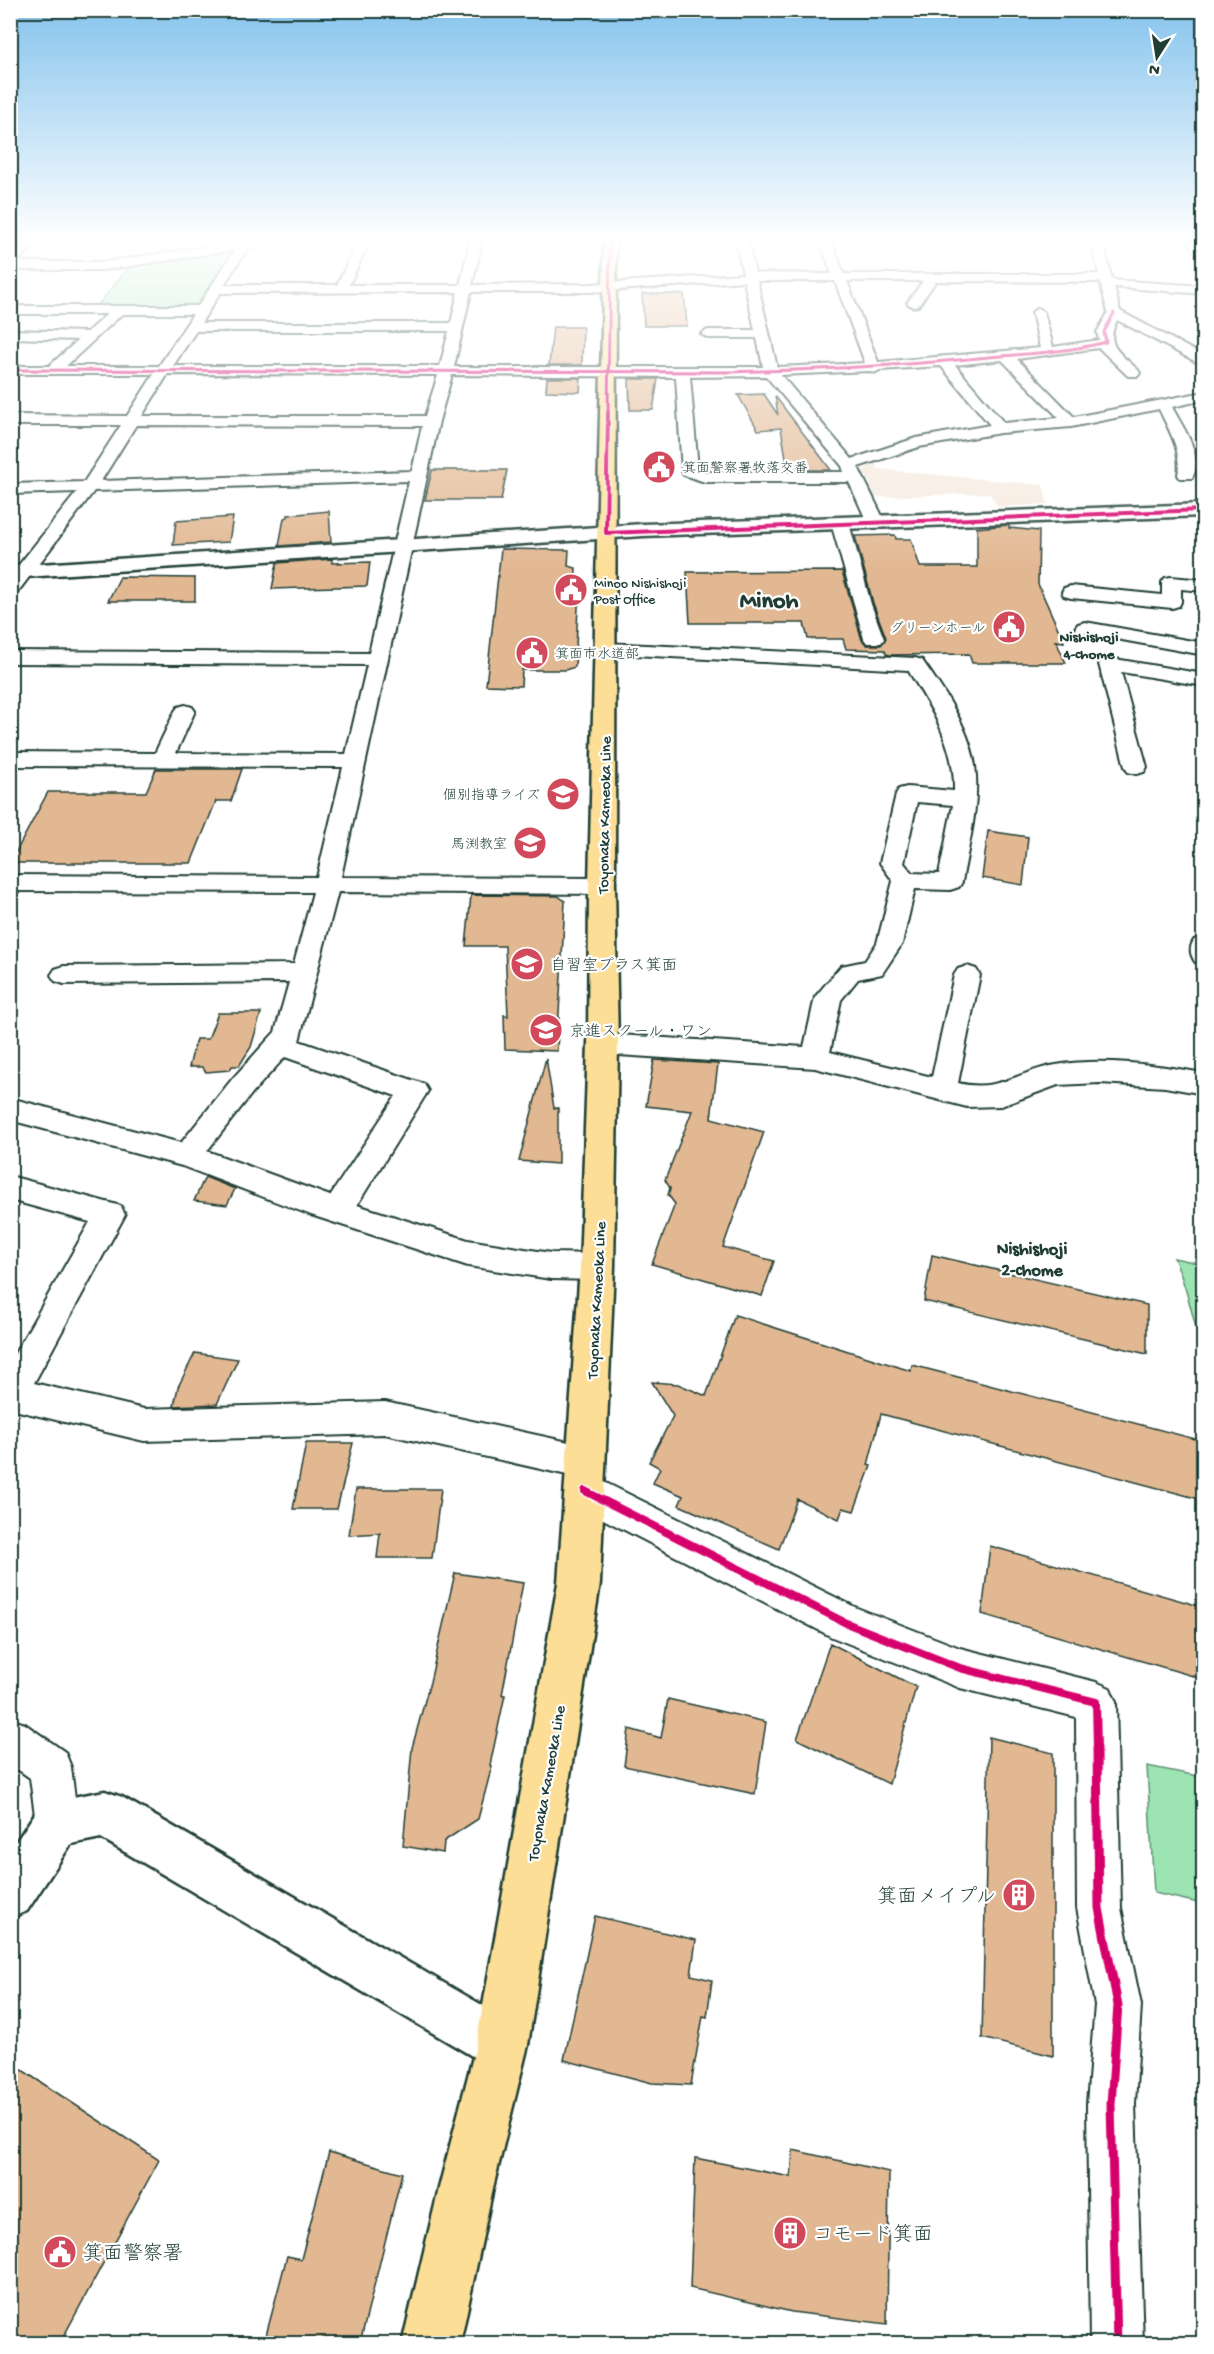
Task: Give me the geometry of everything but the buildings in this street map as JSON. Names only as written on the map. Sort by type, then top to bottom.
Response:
[{"type":"main road","name":"Toyonaka Kameoka Line","points":[[431,2343],[502,2044],[579,1583],[597,1267],[603,1044],[602,886],[609,352]]},
{"type":"street","points":[[52,371],[73,352]]},
{"type":"street","points":[[10,589],[17,571],[89,487],[176,352]]},
{"type":"street","points":[[187,1156],[243,1085],[288,1036],[328,883],[419,476],[450,352]]},
{"type":"street","points":[[766,352],[771,373],[852,471],[876,522]]},
{"type":"street","points":[[867,352],[874,369]]},
{"type":"street","points":[[10,370],[771,373],[874,369],[1047,352]]},
{"type":"street","points":[[1110,352],[1133,373]]},
{"type":"street","points":[[1185,352],[1203,362]]},
{"type":"street","points":[[1006,356],[1071,422]]},
{"type":"street","points":[[945,362],[1000,428]]},
{"type":"street","points":[[683,373],[690,472],[705,477],[852,471],[916,443],[1000,428],[1071,422],[1203,396]]},
{"type":"street","points":[[1164,405],[1189,466],[1186,475]]},
{"type":"street","points":[[10,420],[432,421]]},
{"type":"street","points":[[10,489],[419,476]]},
{"type":"street","points":[[17,571],[606,533],[1203,510]]},
{"type":"street","points":[[840,523],[875,644]]},
{"type":"street","points":[[1071,592],[1172,602],[1171,582],[1203,586]]},
{"type":"street","points":[[1085,628],[1203,649]]},
{"type":"street","points":[[605,649],[875,644],[915,664],[950,722],[964,762],[964,799],[950,882],[905,881]]},
{"type":"street","points":[[10,657],[377,659]]},
{"type":"street","points":[[1136,767],[1109,664],[1203,680]]},
{"type":"street","points":[[162,761],[185,711]]},
{"type":"street","points":[[10,759],[355,761]]},
{"type":"street","points":[[905,881],[892,863],[907,794],[964,799]]},
{"type":"street","points":[[815,1058],[828,997],[850,972],[873,968],[888,944],[905,881]]},
{"type":"street","points":[[10,883],[602,886]]},
{"type":"street","points":[[1203,946],[1203,956]]},
{"type":"street","points":[[64,975],[304,973]]},
{"type":"street","points":[[943,1090],[967,975]]},
{"type":"street","points":[[603,1044],[815,1058],[967,1096],[1001,1095],[1056,1075],[1100,1073],[1165,1077],[1203,1084]]},
{"type":"street","points":[[280,1045],[414,1091],[337,1211]]},
{"type":"street","points":[[10,1109],[187,1156],[337,1211],[468,1252],[551,1266],[597,1267]]},
{"type":"street","points":[[10,1188],[111,1215],[11,1393],[144,1425],[386,1418],[586,1477],[846,1623],[960,1668],[1096,1702],[1099,1908],[1119,2005],[1111,2104],[1117,2343]]},
{"type":"street","points":[[10,1738],[50,1767],[57,1823],[10,1894]]},
{"type":"street","points":[[57,1823],[105,1814],[502,2044]]},
{"type":"shaded area","points":[[878,461],[877,469],[1043,485],[1048,504],[998,507],[989,493],[875,497],[867,477],[861,471]]},
{"type":"green space","points":[[1174,1258],[1203,1264],[1203,1350],[1183,1280]]},
{"type":"green space","points":[[1147,1766],[1203,1777],[1203,1904],[1154,1893]]},
{"type":"cycle path","points":[[608,352],[606,533],[1204,510]]},
{"type":"cycle path","points":[[10,370],[788,371],[907,365],[1042,352]]},
{"type":"cycle path","points":[[585,1491],[846,1623],[960,1668],[1096,1702],[1099,1908],[1118,2005],[1111,2104],[1117,2344]]},
{"type":"place","name":"箕面警察署牧落交番","points":[[659,467]]},
{"type":"place","name":"Minoo Nishishoji Post Office","points":[[571,590]]},
{"type":"place","name":"グリーンホール","points":[[1009,627]]},
{"type":"place","name":"箕面市水道部","points":[[532,653]]},
{"type":"place","name":"個別指導ライズ","points":[[563,794]]},
{"type":"place","name":"馬渕教室","points":[[530,843]]},
{"type":"place","name":"自習室プラス箕面","points":[[527,964]]},
{"type":"place","name":"京進スクール・ワン","points":[[546,1030]]},
{"type":"place","name":"箕面メイプル","points":[[1019,1895]]},
{"type":"place","name":"コモード箕面","points":[[790,2233]]},
{"type":"place","name":"箕面警察署","points":[[60,2252]]},
{"type":"district","name":"Minoh","points":[[769,599]]},
{"type":"district","name":"Nishishoji 4-chome","points":[[1089,644]]},
{"type":"district","name":"Nishishoji 2-chome","points":[[1032,1258]]}]
